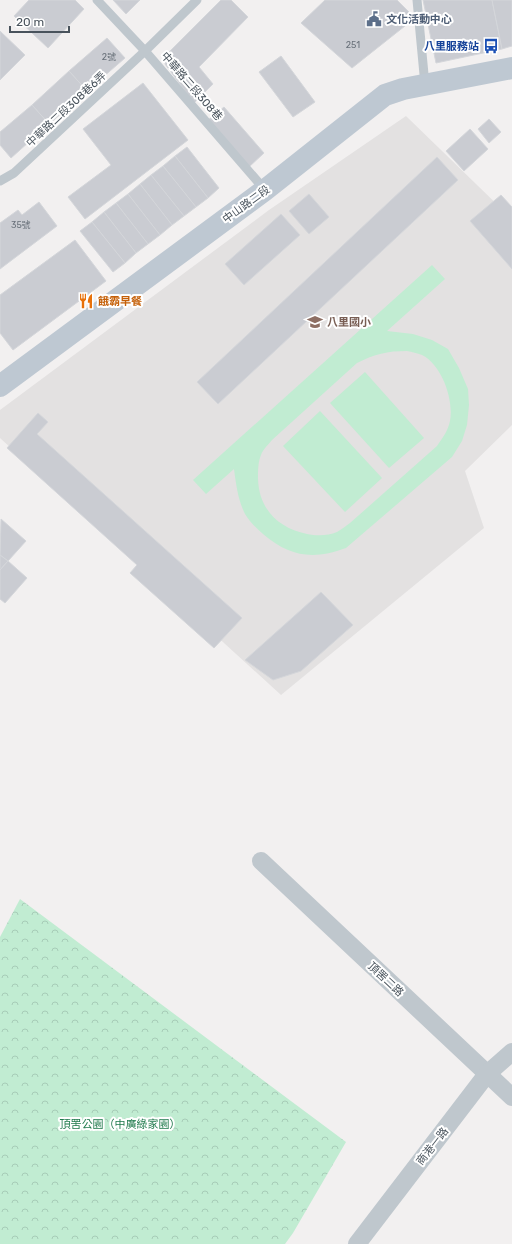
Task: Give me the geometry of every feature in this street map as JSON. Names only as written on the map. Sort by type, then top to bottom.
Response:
[{"type":"main road","name":"中山路二段","points":[[0,386],[265,190],[385,95],[403,89],[512,68]]},
{"type":"street","name":"頂罟二路","points":[[261,861],[512,1097]]},
{"type":"street","name":"商港一路","points":[[357,1244],[487,1074],[512,1052]]},
{"type":"lane","name":"中華路二段308巷","points":[[97,0],[146,51],[265,190]]},
{"type":"lane","name":"中華路二段308巷6弄","points":[[0,181],[14,173],[146,51],[197,0]]},
{"type":"lane","points":[[417,0],[424,85]]},
{"type":"shaded area","name":"八里國小","points":[[406,116],[512,219],[512,425],[465,471],[484,528],[281,695],[0,438],[0,410],[269,210]]},
{"type":"green space","points":[[432,265],[445,279],[387,331],[413,334],[432,340],[448,349],[459,368],[468,389],[469,405],[467,425],[462,441],[452,457],[346,548],[334,552],[312,555],[292,552],[273,542],[249,520],[245,514],[239,498],[234,469],[206,494],[193,480]],"holes":[[[407,351],[422,355],[429,360],[441,375],[445,384],[450,403],[450,421],[447,431],[437,446],[350,523],[337,532],[326,535],[311,535],[287,527],[279,522],[266,508],[259,490],[259,464],[261,455],[265,449],[272,440],[357,363],[381,354]]]},
{"type":"green space","points":[[365,372],[424,438],[389,468],[330,403]]},
{"type":"green space","points":[[320,411],[382,478],[345,512],[283,446]]},
{"type":"green space","name":"頂罟公園（中廣綠家園）","points":[[20,899],[346,1142],[293,1233],[285,1244],[0,1244],[0,937]]},
{"type":"building","points":[[29,0],[75,0],[84,9],[48,48],[14,16]]},
{"type":"building","points":[[113,0],[140,0],[126,14]]},
{"type":"building","points":[[221,0],[231,0],[248,17],[199,67],[213,84],[194,103],[165,64],[170,51]]},
{"type":"building","points":[[325,0],[397,0],[415,18],[352,68],[301,23]]},
{"type":"building","points":[[423,0],[492,0],[502,49],[436,63]]},
{"type":"building","points":[[492,0],[512,0],[512,46],[502,49]]},
{"type":"building","points":[[0,31],[25,55],[0,80]]},
{"type":"building","points":[[107,38],[125,58],[87,91],[69,71]]},
{"type":"building","points":[[281,56],[315,102],[293,117],[259,72]]},
{"type":"building","points":[[69,71],[87,91],[49,124],[32,105]]},
{"type":"building","points":[[143,83],[188,140],[85,219],[68,197],[111,165],[83,129]]},
{"type":"building","points":[[32,105],[49,124],[11,158],[0,145],[0,132]]},
{"type":"building","points":[[224,107],[264,153],[249,167],[208,120]]},
{"type":"building","points":[[489,119],[501,132],[489,143],[478,129]]},
{"type":"building","points":[[470,129],[488,149],[464,171],[446,151]]},
{"type":"building","points":[[187,147],[219,188],[208,198],[175,156]]},
{"type":"building","points":[[175,156],[208,198],[196,207],[163,166]]},
{"type":"building","points":[[437,157],[458,180],[218,404],[197,382]]},
{"type":"building","points":[[163,166],[196,207],[184,216],[151,175]]},
{"type":"building","points":[[151,175],[184,216],[172,225],[140,184]]},
{"type":"building","points":[[140,184],[172,225],[160,235],[128,194]]},
{"type":"building","points":[[128,194],[160,235],[148,244],[116,203]]},
{"type":"building","points":[[309,194],[329,217],[309,234],[289,211]]},
{"type":"building","points":[[501,195],[512,207],[512,269],[470,221]]},
{"type":"building","points":[[39,202],[57,226],[0,269],[0,223],[18,210],[22,215]]},
{"type":"building","points":[[116,203],[148,244],[136,253],[104,212]]},
{"type":"building","points":[[104,212],[136,253],[125,263],[92,222]]},
{"type":"building","points":[[281,214],[300,235],[244,285],[225,264]]},
{"type":"building","points":[[92,222],[125,263],[113,272],[80,231]]},
{"type":"building","points":[[75,240],[106,281],[13,350],[0,333],[0,295]]},
{"type":"building","points":[[38,413],[48,422],[37,434],[242,618],[214,648],[130,573],[137,565],[7,448]]},
{"type":"building","points":[[1,519],[26,541],[8,561],[0,555]]},
{"type":"building","points":[[0,555],[8,561],[0,570]]},
{"type":"building","points":[[8,561],[27,578],[5,603],[0,599],[0,570]]},
{"type":"building","points":[[321,592],[353,625],[301,671],[273,680],[245,660]]},
{"type":"place","name":"文化活動中心","points":[[374,19]]},
{"type":"place","name":"八里服務站","points":[[491,46]]},
{"type":"place","name":"餓霸早餐","points":[[86,301]]},
{"type":"place","name":"八里國小","points":[[315,322]]}]
